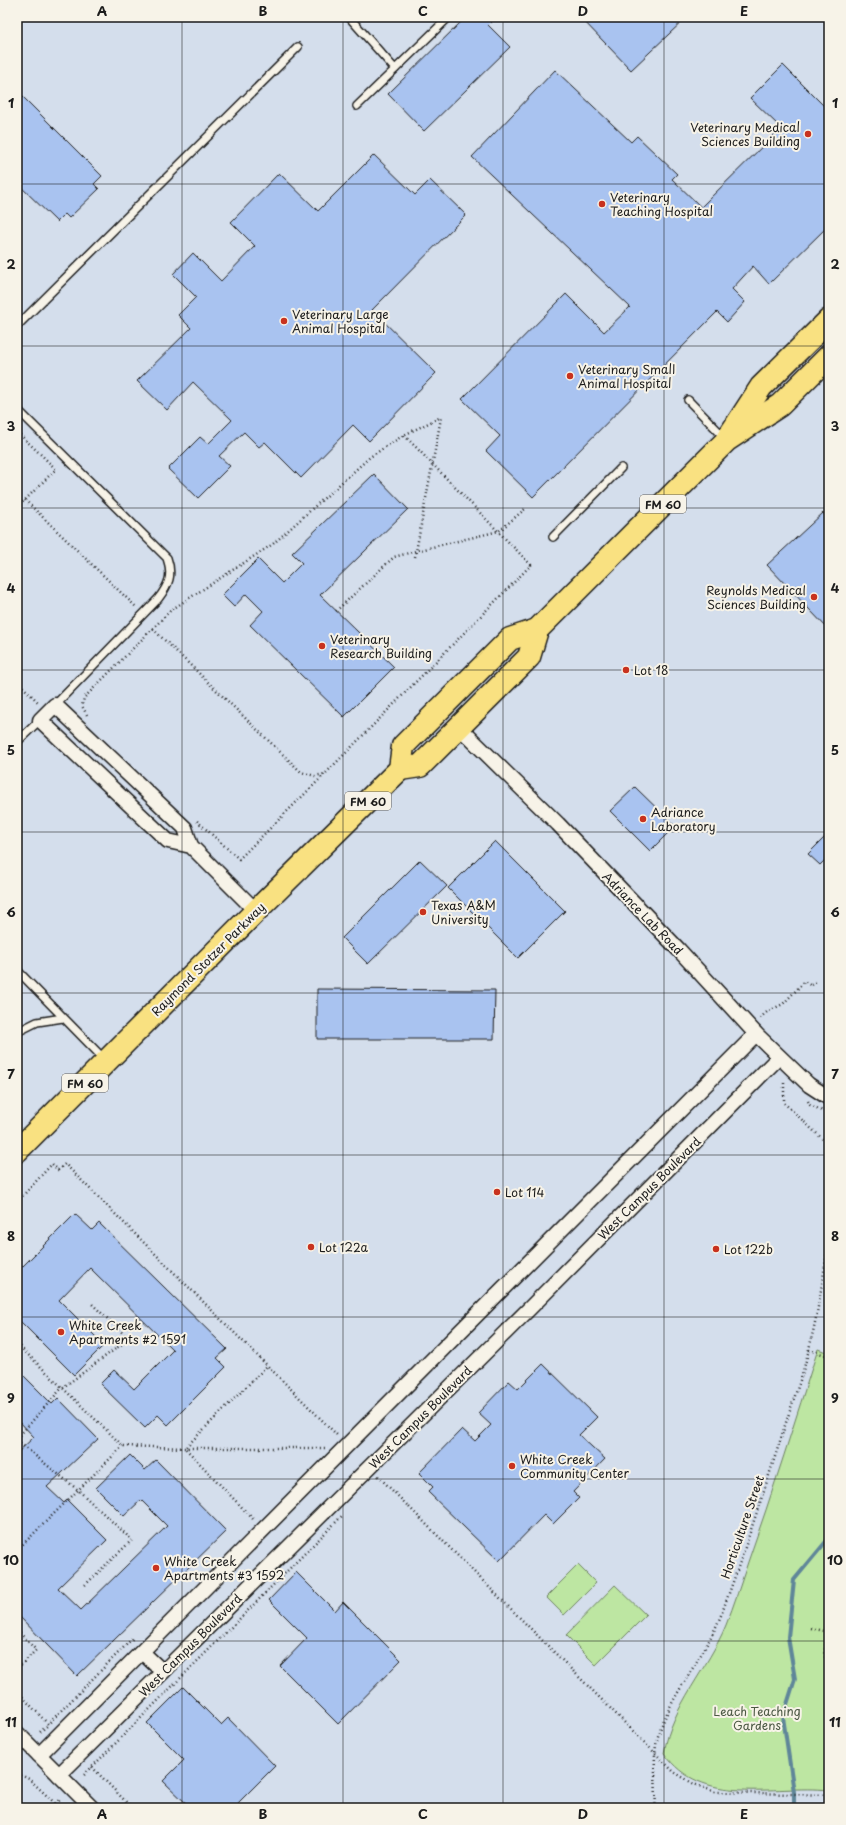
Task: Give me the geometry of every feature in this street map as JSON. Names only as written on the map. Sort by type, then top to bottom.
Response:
[{"type":"main road","name":"FM 60","points":[[727,440],[761,387],[829,320]]},
{"type":"main road","name":"FM 60","points":[[537,630],[529,656],[420,766],[400,769],[403,746],[510,639],[537,630],[727,440],[780,405],[829,356]]},
{"type":"main road","points":[[459,727],[457,718],[459,709],[490,677],[497,652]]},
{"type":"main road","name":"Raymond Stotzer Parkway","points":[[17,1151],[400,769]]},
{"type":"street","points":[[48,712],[168,841],[191,846]]},
{"type":"street","points":[[48,712],[185,828],[191,846],[256,911]]},
{"type":"street","name":"Adriance Lab Road","points":[[459,727],[558,824],[679,950],[756,1034],[809,1085],[829,1098]]},
{"type":"street","points":[[39,1754],[756,1034]]},
{"type":"street","name":"West Campus Boulevard","points":[[59,1775],[530,1309],[779,1057]]},
{"type":"street","points":[[142,1652],[163,1672]]},
{"type":"street","points":[[17,1733],[92,1808]]},
{"type":"lane","points":[[349,17],[395,69]]},
{"type":"lane","points":[[357,106],[449,17]]},
{"type":"lane","points":[[17,326],[298,47]]},
{"type":"lane","points":[[688,400],[727,440]]},
{"type":"lane","points":[[17,409],[167,558],[170,572],[170,580],[158,599],[17,742]]},
{"type":"lane","points":[[553,537],[621,468]]},
{"type":"lane","points":[[17,970],[106,1062]]},
{"type":"lane","points":[[17,1032],[37,1022],[64,1018]]},
{"type":"path","points":[[88,715],[82,706],[84,698],[171,610],[273,544],[370,457],[404,436],[441,418],[415,557]]},
{"type":"path","points":[[17,432],[56,469],[17,508]]},
{"type":"path","points":[[196,819],[239,859],[531,565],[404,436]]},
{"type":"path","points":[[25,500],[301,772],[315,776],[325,774]]},
{"type":"path","points":[[336,611],[394,557],[499,531],[525,509]]},
{"type":"path","points":[[17,681],[48,712]]},
{"type":"path","points":[[759,1019],[767,1012],[783,1004],[805,981],[811,986],[816,981]]},
{"type":"path","points":[[784,1083],[784,1103],[829,1145]]},
{"type":"path","points":[[17,1202],[52,1164],[58,1170],[65,1164],[343,1440]]},
{"type":"path","name":"Horticulture Street","points":[[655,1808],[656,1799],[654,1765],[655,1752],[660,1730],[681,1687],[714,1632],[723,1610],[765,1487],[809,1350],[821,1294],[829,1242]]},
{"type":"path","points":[[85,1585],[132,1540],[78,1490],[17,1439],[62,1388],[130,1339],[91,1303]]},
{"type":"path","points":[[17,1344],[122,1446],[185,1448],[325,1448]]},
{"type":"path","points":[[809,1350],[829,1356]]},
{"type":"path","points":[[185,1448],[268,1365]]},
{"type":"path","points":[[319,1453],[330,1442]]},
{"type":"path","points":[[17,1550],[122,1446]]},
{"type":"path","points":[[185,1448],[253,1519]]},
{"type":"path","points":[[375,1472],[674,1772],[694,1784],[715,1792],[827,1795]]},
{"type":"path","points":[[377,1481],[384,1474]]},
{"type":"path","points":[[84,1775],[91,1766],[346,1512]]},
{"type":"path","points":[[247,1524],[258,1513]]},
{"type":"path","points":[[811,1628],[829,1631],[827,1646],[824,1654],[829,1668]]},
{"type":"path","points":[[17,1630],[36,1650],[17,1669]]},
{"type":"path","points":[[40,1732],[136,1636]]},
{"type":"path","points":[[17,1691],[48,1724]]},
{"type":"path","points":[[91,1766],[132,1808]]},
{"type":"path","points":[[17,1773],[29,1779],[60,1808]]},
{"type":"path","points":[[56,1804],[60,1800]]},
{"type":"shaded area","name":"Texas A&M University","points":[[17,17],[829,17],[829,1808],[17,1808]]},
{"type":"green space","name":"Leach Teaching Gardens","points":[[818,1349],[829,1353],[829,1790],[740,1790],[718,1787],[698,1781],[680,1770],[664,1753],[668,1736],[682,1703],[710,1657],[726,1625],[766,1509]]},
{"type":"green space","points":[[578,1565],[596,1583],[564,1615],[546,1597]]},
{"type":"green space","points":[[615,1585],[646,1615],[596,1665],[566,1635]]},
{"type":"building","points":[[466,17],[496,17],[488,25],[510,47],[424,131],[388,94]]},
{"type":"building","points":[[580,17],[687,17],[631,70]]},
{"type":"building","points":[[783,65],[829,111],[829,225],[769,284],[753,266],[732,289],[745,302],[727,322],[717,312],[533,497],[486,451],[500,436],[462,399],[566,294],[604,332],[630,307],[472,157],[555,70],[631,142],[637,136],[677,174],[672,179],[701,207],[781,128],[750,98]]},
{"type":"building","points":[[17,91],[102,176],[94,184],[99,189],[69,218],[65,214],[57,222],[17,183]]},
{"type":"building","name":"Veterinary Large Animal Hospital","points":[[374,155],[415,195],[430,180],[466,215],[372,310],[436,373],[369,441],[353,425],[301,478],[265,442],[259,447],[244,432],[219,456],[230,466],[198,498],[168,469],[200,437],[208,444],[232,420],[193,382],[167,410],[137,381],[191,328],[178,315],[196,297],[173,274],[193,253],[221,281],[255,246],[231,222],[279,173],[318,211]]},
{"type":"building","name":"Veterinary Research Building","points":[[374,474],[408,509],[320,595],[394,667],[344,717],[250,625],[263,611],[246,594],[234,607],[222,595],[258,559],[282,583],[302,563],[292,553]]},
{"type":"building","name":"Reynolds Medical Sciences Building","points":[[823,513],[829,520],[829,630],[767,565]]},
{"type":"building","name":"Adriance Laboratory","points":[[635,787],[675,826],[650,851],[610,811]]},
{"type":"building","points":[[829,833],[829,856],[820,865],[808,854]]},
{"type":"building","points":[[495,841],[565,911],[518,958],[448,888]]},
{"type":"building","points":[[420,860],[447,886],[368,964],[342,938]]},
{"type":"building","points":[[317,989],[495,990],[494,1039],[317,1039]]},
{"type":"building","name":"White Creek Apartments #2 1591","points":[[75,1214],[92,1230],[99,1223],[227,1349],[217,1358],[226,1367],[168,1425],[158,1415],[145,1428],[100,1384],[114,1370],[134,1389],[173,1350],[90,1268],[59,1300],[104,1345],[74,1375],[17,1318],[17,1272]]},
{"type":"building","name":"White Creek Community Center","points":[[543,1364],[597,1417],[579,1435],[605,1459],[573,1492],[579,1498],[553,1524],[544,1515],[499,1561],[428,1492],[433,1487],[419,1473],[462,1429],[475,1441],[491,1425],[478,1413],[509,1381],[518,1389]]},
{"type":"building","name":"White Creek Apartments #3 1592","points":[[17,1369],[52,1404],[58,1398],[98,1439],[47,1487],[64,1503],[67,1500],[107,1540],[58,1588],[81,1610],[167,1526],[141,1500],[124,1516],[96,1488],[130,1455],[145,1470],[156,1460],[226,1531],[77,1676],[17,1614],[17,1453],[34,1437],[17,1419]]},
{"type":"building","points":[[296,1572],[335,1611],[343,1602],[401,1660],[338,1724],[280,1666],[307,1638],[269,1600]]},
{"type":"building","points":[[183,1687],[221,1725],[228,1718],[275,1766],[233,1808],[191,1808],[163,1781],[184,1760],[147,1723]]},
{"type":"waterway","points":[[794,1808],[794,1792],[783,1717],[795,1679],[788,1637],[794,1580],[829,1538]]},
{"type":"place","name":"Veterinary Medical Sciences Building","points":[[808,134]]},
{"type":"place","name":"Veterinary Teaching Hospital","points":[[602,204]]},
{"type":"place","name":"Veterinary Large Animal Hospital","points":[[284,321]]},
{"type":"place","name":"Veterinary Small Animal Hospital","points":[[570,376]]},
{"type":"place","name":"Reynolds Medical Sciences Building","points":[[814,597]]},
{"type":"place","name":"Veterinary Research Building","points":[[322,646]]},
{"type":"place","name":"Lot 18","points":[[626,670]]},
{"type":"place","name":"Adriance Laboratory","points":[[643,819]]},
{"type":"place","name":"Texas A&M University","points":[[423,912]]},
{"type":"place","name":"Lot 114","points":[[497,1192]]},
{"type":"place","name":"Lot 122a","points":[[311,1247]]},
{"type":"place","name":"Lot 122b","points":[[716,1249]]},
{"type":"place","name":"White Creek Apartments #2 1591","points":[[61,1332]]},
{"type":"place","name":"White Creek Community Center","points":[[512,1466]]},
{"type":"place","name":"White Creek Apartments #3 1592","points":[[156,1568]]}]
